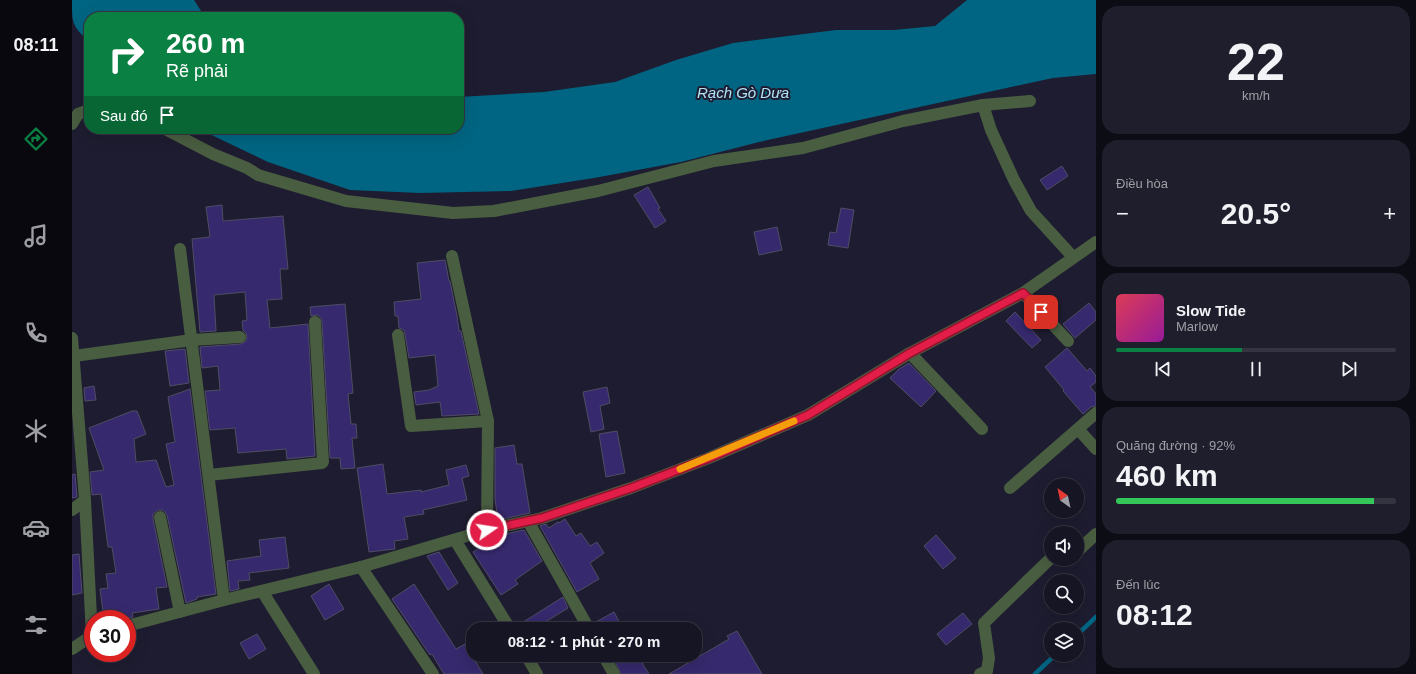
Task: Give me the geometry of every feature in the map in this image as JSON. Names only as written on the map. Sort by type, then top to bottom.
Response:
[{"type":"street","points":[[175,134],[213,154],[258,174],[346,201],[453,213],[494,211],[598,191],[714,161],[803,148],[903,121],[983,105],[1030,101]]},
{"type":"street","points":[[983,105],[991,130],[1014,180],[1031,211],[1073,257]]},
{"type":"street","points":[[72,124],[78,114],[84,112]]},
{"type":"street","points":[[180,248],[224,600]]},
{"type":"street","points":[[136,624],[224,600],[362,567],[487,530],[542,518],[631,488],[709,458],[808,415],[910,353],[1023,293],[1073,257],[1093,248]]},
{"type":"street","points":[[452,256],[488,421],[487,530]]},
{"type":"street","points":[[1023,293],[1068,341]]},
{"type":"street","points":[[209,475],[322,463],[315,322]]},
{"type":"street","points":[[398,335],[411,426],[488,421]]},
{"type":"street","points":[[74,356],[192,340],[240,337]]},
{"type":"street","points":[[72,338],[74,356],[78,486],[85,500],[91,610]]},
{"type":"street","points":[[910,353],[982,429]]},
{"type":"street","points":[[1010,488],[1096,413]]},
{"type":"street","points":[[1078,429],[1096,449]]},
{"type":"street","points":[[72,510],[85,500]]},
{"type":"street","points":[[160,517],[180,612]]},
{"type":"street","points":[[528,521],[585,622]]},
{"type":"street","points":[[1084,545],[1096,534]]},
{"type":"street","points":[[454,540],[506,622]]},
{"type":"street","points":[[980,674],[987,671],[990,658],[984,623],[1044,565]]},
{"type":"street","points":[[362,567],[433,674]]},
{"type":"street","points":[[262,591],[314,674]]},
{"type":"street","points":[[72,650],[84,642]]},
{"type":"street","points":[[530,662],[537,674]]},
{"type":"street","points":[[607,662],[614,674]]},
{"type":"water","points":[[72,0],[194,0],[202,12],[84,12],[84,37],[76,28],[72,14]]},
{"type":"water","name":"Rạch Gò Dưa","points":[[967,0],[1096,0],[1096,74],[1053,78],[759,142],[681,162],[511,191],[420,193],[350,190],[268,162],[209,134],[464,134],[464,97],[544,92],[615,82],[676,60],[733,43],[836,30],[894,30],[935,26]]},
{"type":"building","points":[[1062,166],[1068,176],[1047,190],[1040,180]]},
{"type":"building","points":[[648,187],[660,208],[658,209],[666,221],[655,228],[634,195]]},
{"type":"building","points":[[222,205],[223,221],[283,216],[288,269],[280,269],[282,299],[267,300],[270,328],[308,324],[315,456],[287,459],[286,449],[238,453],[235,428],[210,430],[205,391],[220,390],[218,366],[202,368],[200,347],[241,344],[246,341],[247,337],[243,330],[242,321],[247,320],[245,292],[214,295],[216,331],[200,332],[192,239],[210,237],[206,207]]},
{"type":"building","points":[[841,208],[854,210],[848,248],[828,245],[830,232],[836,233]]},
{"type":"building","points":[[777,227],[782,250],[759,255],[754,232]]},
{"type":"building","points":[[445,260],[459,331],[461,331],[479,414],[442,416],[440,402],[416,405],[414,392],[429,390],[438,386],[435,355],[409,358],[404,330],[399,328],[398,316],[395,316],[394,302],[421,299],[417,263]]},
{"type":"building","points":[[1089,303],[1096,312],[1096,320],[1075,338],[1063,324]]},
{"type":"building","points":[[345,304],[353,393],[348,394],[351,424],[356,424],[357,438],[352,438],[355,468],[341,469],[340,458],[330,458],[322,322],[318,315],[311,316],[310,307]]},
{"type":"building","points":[[1015,312],[1041,340],[1032,348],[1006,321]]},
{"type":"building","points":[[1067,348],[1087,371],[1090,368],[1096,376],[1096,382],[1090,387],[1096,394],[1096,406],[1091,407],[1083,414],[1045,367]]},
{"type":"building","points":[[185,349],[189,383],[170,386],[165,351]]},
{"type":"building","points":[[909,363],[936,391],[921,407],[890,378],[899,369]]},
{"type":"building","points":[[94,386],[96,400],[85,401],[84,388]]},
{"type":"building","points":[[607,387],[610,403],[600,406],[604,429],[591,432],[583,392]]},
{"type":"building","points":[[190,389],[216,594],[197,597],[197,599],[186,603],[167,515],[163,510],[158,510],[153,514],[153,519],[167,587],[156,588],[159,609],[136,612],[136,610],[103,610],[100,589],[108,588],[106,574],[116,573],[112,547],[108,547],[101,494],[92,495],[90,472],[104,470],[89,428],[132,411],[137,411],[146,434],[134,439],[136,462],[156,460],[166,487],[174,485],[166,444],[175,442],[168,397]]},
{"type":"building","points":[[617,431],[625,473],[606,477],[599,434]]},
{"type":"building","points":[[514,445],[517,464],[522,464],[530,513],[498,520],[495,499],[495,448]]},
{"type":"building","points":[[383,464],[387,494],[421,490],[421,492],[449,485],[446,470],[466,465],[469,476],[462,478],[467,500],[423,510],[424,514],[404,517],[408,539],[394,541],[395,549],[369,552],[357,468]]},
{"type":"building","points":[[75,474],[77,497],[72,498],[72,475]]},
{"type":"building","points":[[565,519],[576,536],[581,533],[590,546],[597,542],[604,553],[590,563],[599,579],[577,592],[540,526],[546,524],[549,528]]},
{"type":"building","points":[[524,530],[542,561],[515,580],[518,584],[501,595],[473,552],[489,542],[500,540],[500,535]]},
{"type":"building","points":[[936,535],[956,558],[943,569],[924,546]]},
{"type":"building","points":[[285,537],[289,568],[249,573],[250,580],[238,581],[239,589],[230,591],[227,561],[261,556],[259,540]]},
{"type":"building","points":[[439,552],[458,583],[448,590],[427,556]]},
{"type":"building","points":[[79,554],[82,593],[72,595],[72,555]]},
{"type":"building","points":[[329,584],[344,609],[325,620],[311,596]]},
{"type":"building","points":[[414,584],[456,649],[465,644],[466,662],[476,662],[483,674],[444,674],[432,654],[430,655],[392,599]]},
{"type":"building","points":[[563,597],[568,608],[545,622],[523,622]]},
{"type":"building","points":[[614,612],[619,622],[596,622]]},
{"type":"building","points":[[963,613],[972,624],[946,645],[937,634]]},
{"type":"building","points":[[737,631],[762,674],[669,674],[690,662],[702,662],[702,655],[729,639],[727,636]]},
{"type":"building","points":[[257,634],[266,649],[249,659],[240,643]]},
{"type":"building","points":[[615,662],[641,662],[649,674],[621,674]]},
{"type":"waterway","points":[[1084,628],[1096,617]]},
{"type":"waterway","points":[[1035,674],[1048,662]]},
{"type":"slow traffic","points":[[680,469],[794,421]]},
{"type":"route","points":[[487,530],[542,518],[631,488],[709,458],[808,415],[910,353],[1023,293],[1041,312]]}]
